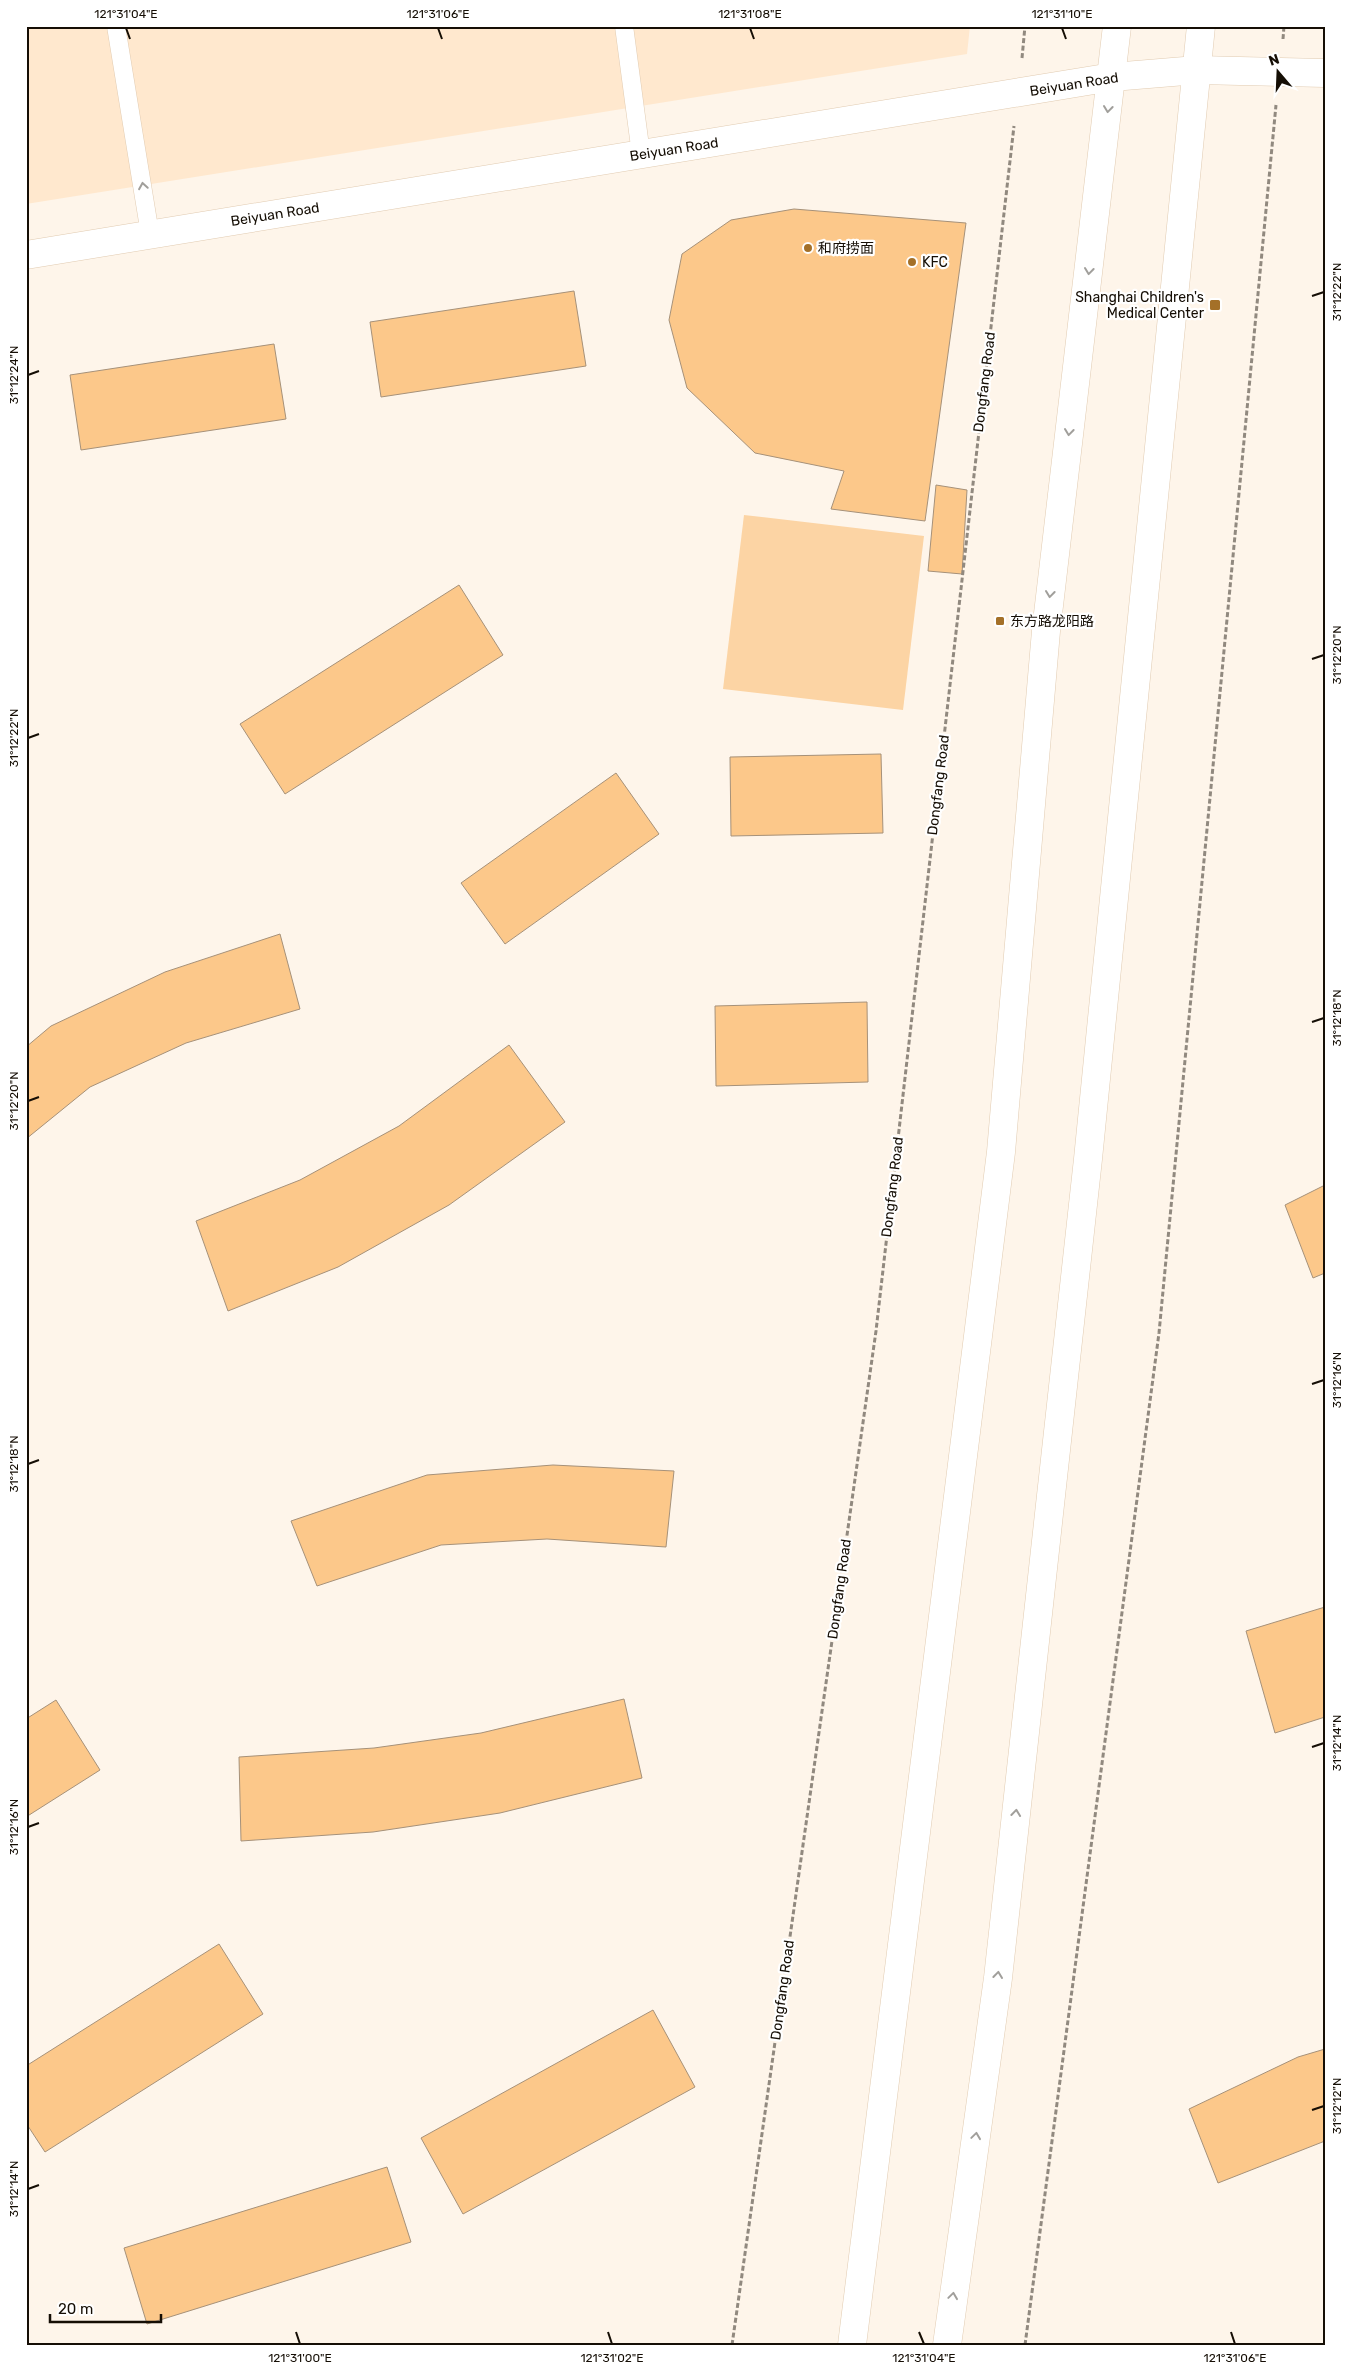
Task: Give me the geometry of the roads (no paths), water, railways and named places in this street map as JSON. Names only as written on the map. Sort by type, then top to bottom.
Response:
[{"type":"main road","points":[[852,2345],[1000,1162],[1046,631],[1117,26]]},
{"type":"main road","points":[[947,2345],[998,1978],[1084,1199],[1201,26]]},
{"type":"main road","name":"Beiyuan Road","points":[[26,254],[1112,77],[1197,70],[1325,73]]},
{"type":"lane","points":[[116,26],[150,234]]},
{"type":"lane","points":[[624,26],[641,154]]},
{"type":"place","name":"和府捞面","points":[[808,248]]},
{"type":"place","name":"KFC","points":[[912,262]]},
{"type":"place","name":"Shanghai Children's Medical Center","points":[[1215,305]]},
{"type":"place","name":"东方路龙阳路","points":[[1000,621]]}]
